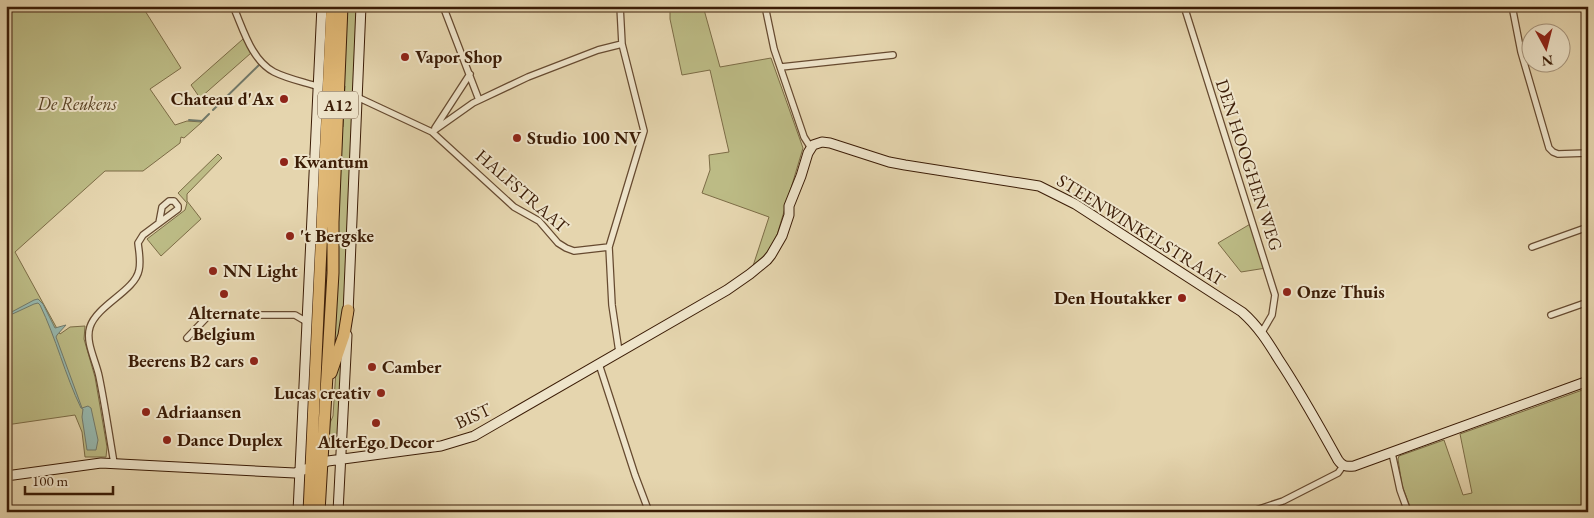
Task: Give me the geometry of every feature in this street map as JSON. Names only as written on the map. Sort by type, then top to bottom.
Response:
[{"type":"highway","name":"A12","points":[[309,512],[332,6]]},
{"type":"highway","name":"A12","points":[[319,512],[311,468],[327,381],[333,273],[333,204],[342,6]]},
{"type":"highway","points":[[327,381],[344,335],[348,310]]},
{"type":"street","points":[[233,6],[254,52],[266,66],[274,72],[319,87]]},
{"type":"street","points":[[298,512],[311,468],[307,322],[322,6]]},
{"type":"street","points":[[338,512],[344,458],[348,310],[362,6]]},
{"type":"street","points":[[443,6],[480,100]]},
{"type":"street","points":[[619,352],[612,305],[609,248],[644,131],[622,44],[620,6]]},
{"type":"street","points":[[648,512],[599,364],[727,290],[767,260],[782,236],[794,190],[811,148],[804,137],[781,67],[771,36],[765,6]]},
{"type":"street","name":"DEN HOOGHEN WEG","points":[[1184,6],[1275,295],[1272,315],[1262,332]]},
{"type":"street","points":[[1512,6],[1521,52],[1548,148],[1558,154],[1588,153]]},
{"type":"street","points":[[432,132],[480,100],[528,77],[598,50],[622,44]]},
{"type":"street","points":[[781,67],[894,54]]},
{"type":"street","points":[[432,132],[470,74]]},
{"type":"street","name":"HALFSTRAAT","points":[[357,98],[432,132],[514,207],[539,221],[558,243],[566,248],[574,251],[609,248]]},
{"type":"street","name":"STEENWINKELSTRAAT","points":[[811,148],[813,145],[822,142],[830,143],[897,164],[1039,186],[1074,204],[1242,312],[1262,332],[1294,382],[1343,466]]},
{"type":"street","points":[[114,463],[99,373],[89,339],[89,328],[95,316],[132,283],[139,272],[138,243],[143,235],[159,223]]},
{"type":"street","points":[[1532,247],[1588,227]]},
{"type":"street","points":[[1551,315],[1588,302]]},
{"type":"street","points":[[187,338],[209,314],[295,315],[307,322]]},
{"type":"street","name":"BIST","points":[[6,476],[88,464],[114,463],[284,473],[311,468],[344,458],[442,446],[464,440],[482,432],[599,364]]},
{"type":"street","points":[[1250,512],[1283,502],[1338,473],[1343,466],[1354,466],[1392,453],[1588,381]]},
{"type":"street","points":[[1392,453],[1400,490],[1408,512]]},
{"type":"green space","name":"De Reukens","points":[[8,6],[142,6],[181,68],[150,89],[175,125],[187,121],[202,122],[184,138],[181,137],[180,143],[143,171],[105,171],[15,252],[60,334],[70,327],[85,326],[84,339],[95,377],[107,447],[106,457],[85,457],[82,432],[75,415],[6,425],[6,17],[12,13]]},
{"type":"green space","points":[[346,6],[358,6],[343,325],[333,356],[340,129],[343,127],[345,86],[343,85]]},
{"type":"green space","points":[[670,6],[703,6],[720,67],[771,58],[803,148],[777,235],[769,250],[752,269],[769,217],[702,193],[710,170],[709,155],[729,152],[710,70],[682,75],[670,19]]},
{"type":"green space","points":[[243,39],[251,53],[200,98],[191,85]]},
{"type":"green space","points":[[218,154],[222,158],[187,194],[187,201],[201,219],[161,256],[147,239],[185,210],[187,203],[178,193]]},
{"type":"green space","points":[[1252,223],[1266,268],[1241,272],[1218,243]]},
{"type":"green space","points":[[342,353],[338,436],[329,435],[333,416],[336,370]]},
{"type":"green space","points":[[1588,388],[1588,512],[1412,512],[1402,485],[1399,456],[1444,440],[1463,495],[1472,493],[1460,434]]},
{"type":"water","points":[[38,299],[43,304],[55,328],[66,325],[56,337],[82,408],[88,406],[91,408],[98,440],[96,450],[87,450],[82,417],[83,409],[81,408],[75,395],[40,305],[38,303],[34,304],[6,317],[6,315]]},
{"type":"waterway","points":[[213,110],[260,64]]},
{"type":"waterway","points":[[189,120],[202,121],[209,114]]},
{"type":"place","name":"Vapor Shop","points":[[405,57]]},
{"type":"place","name":"Chateau d'Ax","points":[[284,99]]},
{"type":"place","name":"Studio 100 NV","points":[[517,138]]},
{"type":"place","name":"Kwantum","points":[[284,162]]},
{"type":"place","name":"'t Bergske","points":[[290,236]]},
{"type":"place","name":"NN Light","points":[[213,271]]},
{"type":"place","name":"Onze Thuis","points":[[1287,292]]},
{"type":"place","name":"Alternate Belgium","points":[[224,294]]},
{"type":"place","name":"Den Houtakker","points":[[1182,298]]},
{"type":"place","name":"Beerens B2 cars","points":[[254,361]]},
{"type":"place","name":"Camber","points":[[372,367]]},
{"type":"place","name":"Lucas creativ","points":[[381,393]]},
{"type":"place","name":"Adriaansen","points":[[146,412]]},
{"type":"place","name":"AlterEgo Decor","points":[[376,423]]},
{"type":"place","name":"Dance Duplex","points":[[167,440]]}]
